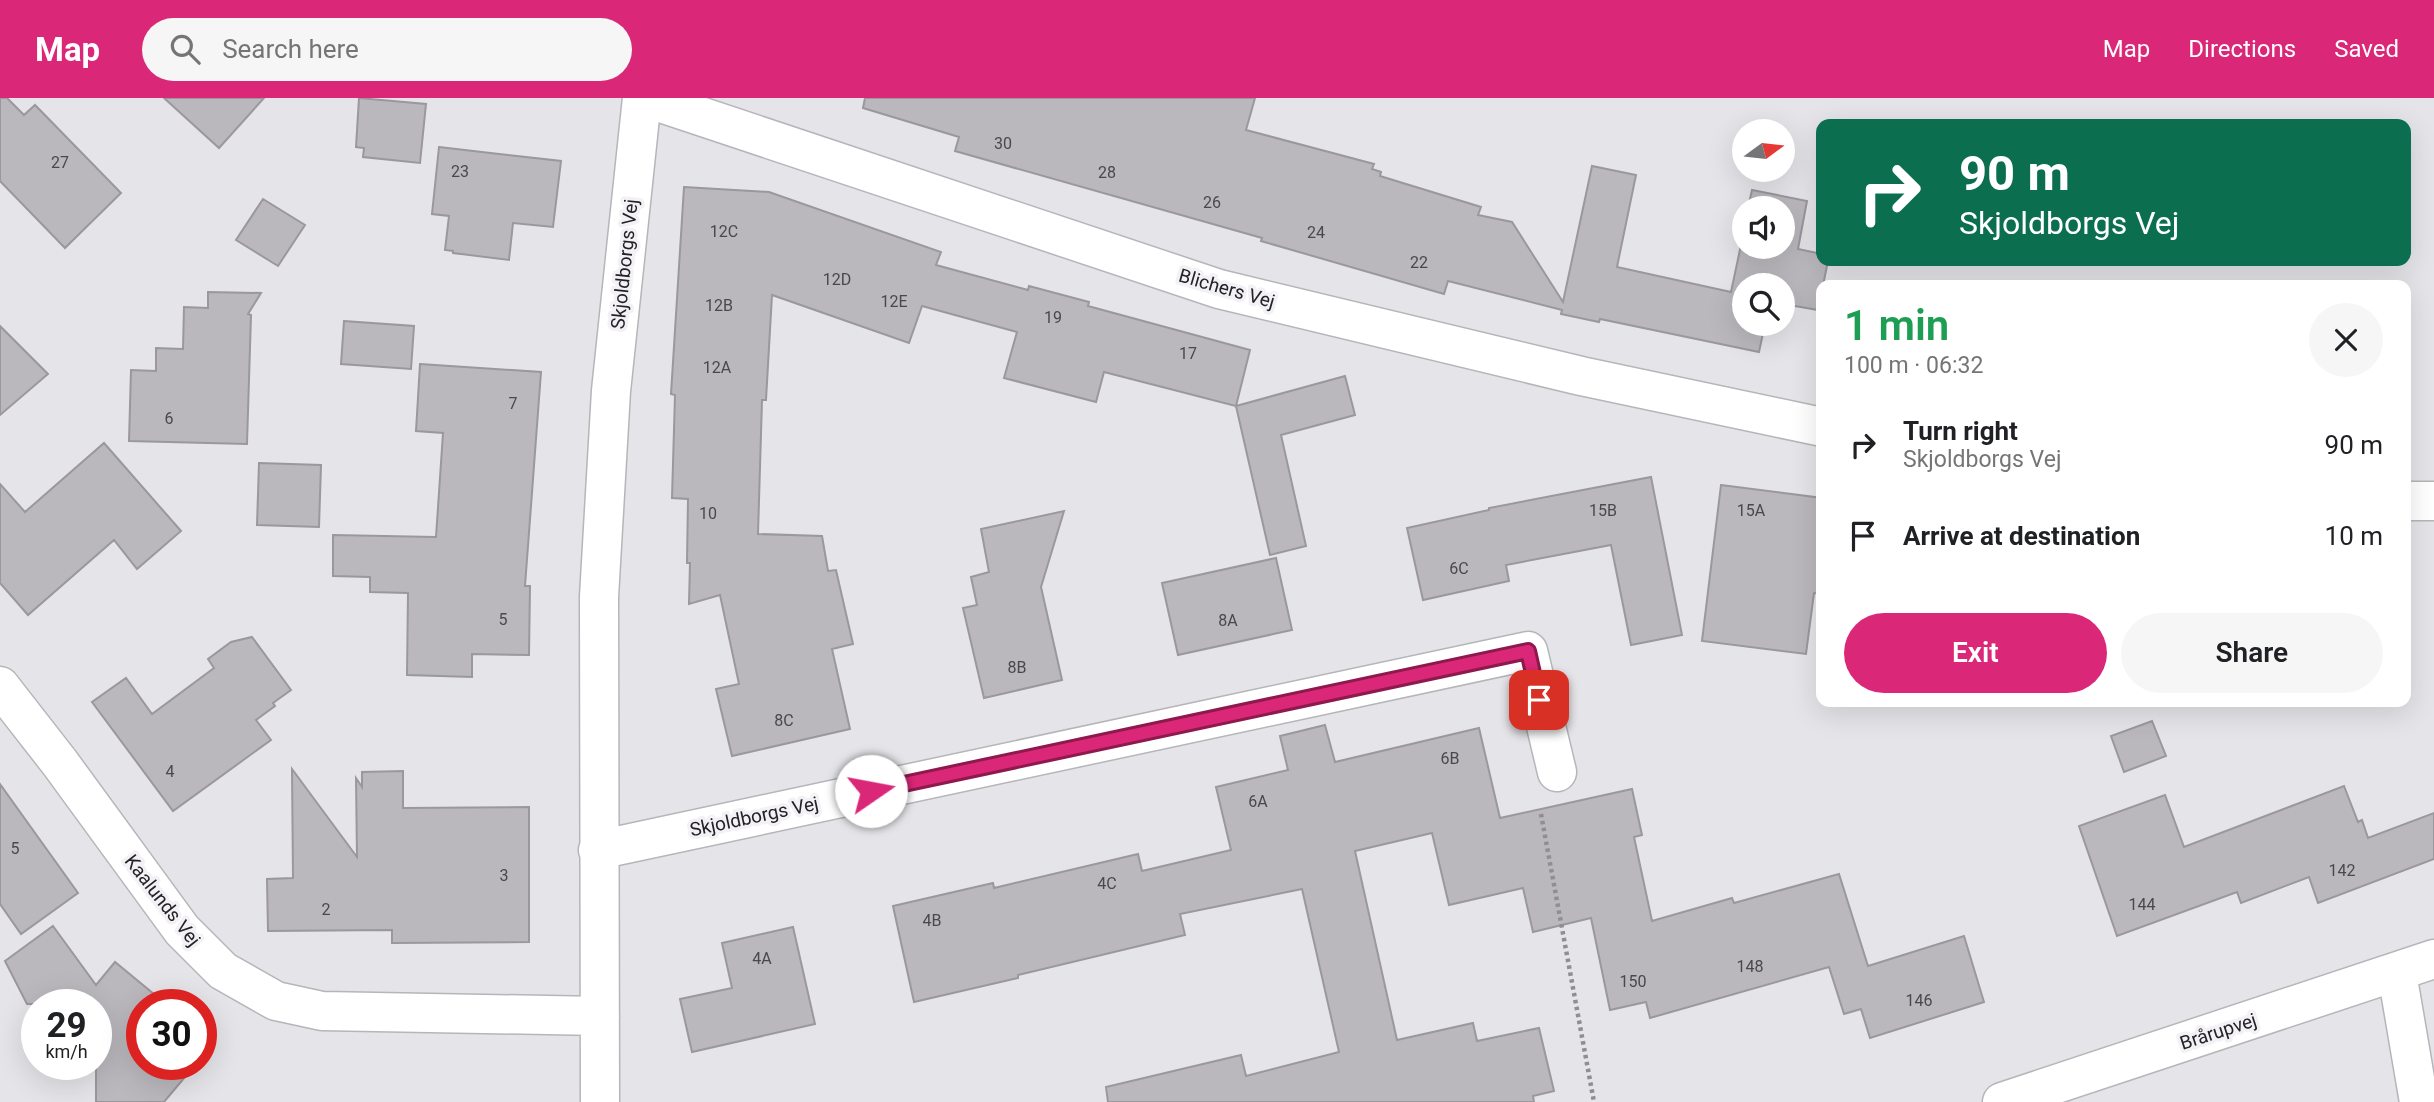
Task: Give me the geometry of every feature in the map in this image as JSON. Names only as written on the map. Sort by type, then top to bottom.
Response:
[{"type":"street","name":"Blichers Vej","points":[[644,98],[1219,289],[1581,376],[1816,426]]},
{"type":"street","name":"Skjoldborgs Vej","points":[[600,1102],[599,597],[611,391],[644,98]]},
{"type":"street","points":[[2411,500],[2434,501]]},
{"type":"street","name":"Skjoldborgs Vej","points":[[598,850],[1528,651],[1557,772]]},
{"type":"street","name":"Kaalunds Vej","points":[[0,686],[182,930],[223,971],[276,1001],[322,1011],[600,1016]]},
{"type":"street","name":"Brårupvej","points":[[2002,1102],[2397,973],[2434,958]]},
{"type":"street","points":[[2397,973],[2419,1102]]},
{"type":"path","points":[[1557,772],[1539,802],[1594,1102]]},
{"type":"building","points":[[0,98],[7,98],[24,115],[35,105],[121,193],[65,248],[0,181]]},
{"type":"building","points":[[164,98],[264,98],[219,148]]},
{"type":"building","points":[[359,98],[426,104],[420,163],[363,157],[364,148],[356,147]]},
{"type":"building","points":[[865,98],[1255,98],[1246,130],[1374,164],[1372,169],[1381,172],[1380,176],[1481,207],[1478,215],[1512,222],[1563,302],[1592,166],[1636,175],[1617,267],[1731,292],[1732,287],[1732,336],[1762,336],[1759,352],[1600,319],[1599,322],[1561,314],[1562,310],[1448,281],[1444,294],[1261,241],[1262,238],[955,151],[959,137],[863,108]]},
{"type":"building","points":[[439,147],[561,161],[553,227],[513,223],[509,260],[445,250],[449,216],[432,214]]},
{"type":"building","points":[[684,187],[769,192],[941,252],[936,265],[1028,290],[1029,286],[1089,302],[1088,306],[1250,350],[1236,406],[1104,372],[1096,402],[1004,378],[1017,332],[922,306],[909,343],[772,295],[766,400],[762,400],[758,534],[822,536],[828,571],[836,570],[853,644],[832,649],[850,729],[732,756],[716,689],[739,684],[720,595],[689,604],[688,499],[672,498],[675,395],[671,394]]},
{"type":"building","points":[[1752,190],[1782,196],[1751,196]]},
{"type":"building","points":[[263,199],[305,225],[278,266],[236,240]]},
{"type":"building","points":[[1795,199],[1807,201],[1798,249],[1816,253],[1816,266],[1827,266],[1824,280],[1816,280],[1816,310],[1795,306],[1795,273],[1735,273],[1738,259],[1795,259]]},
{"type":"building","points":[[208,292],[261,293],[248,314],[251,315],[247,444],[129,441],[131,370],[156,371],[156,348],[183,349],[184,307],[208,308]]},
{"type":"building","points":[[344,321],[414,326],[411,369],[341,364]]},
{"type":"building","points":[[0,326],[48,374],[0,415]]},
{"type":"building","points":[[420,364],[541,372],[525,586],[530,586],[529,655],[472,654],[472,677],[407,675],[408,593],[370,592],[370,577],[333,576],[333,535],[436,537],[443,433],[416,431]]},
{"type":"building","points":[[1345,376],[1355,415],[1281,435],[1306,546],[1270,555],[1236,406]]},
{"type":"building","points":[[104,443],[181,531],[137,569],[114,540],[28,615],[0,583],[0,484],[25,512]]},
{"type":"building","points":[[259,463],[321,465],[319,527],[257,525]]},
{"type":"building","points":[[1651,477],[1682,635],[1631,645],[1611,545],[1506,565],[1509,581],[1423,600],[1407,528],[1489,508]]},
{"type":"building","points":[[1721,485],[1816,497],[1816,593],[1806,654],[1702,641]]},
{"type":"building","points":[[1064,511],[1041,587],[1062,680],[984,698],[963,608],[977,605],[971,577],[989,572],[981,529]]},
{"type":"building","points":[[1276,558],[1292,630],[1178,655],[1162,583]]},
{"type":"building","points":[[252,637],[291,690],[256,720],[271,740],[173,811],[92,702],[126,678],[152,714],[214,668],[208,659],[231,642]]},
{"type":"building","points":[[2152,721],[2166,756],[2124,772],[2111,736]]},
{"type":"building","points":[[1325,725],[1335,762],[1479,728],[1500,818],[1632,789],[1642,835],[1634,837],[1652,921],[1732,898],[1734,903],[1839,874],[1868,966],[1964,936],[1984,1002],[1870,1038],[1861,1009],[1844,1014],[1829,967],[1650,1018],[1646,1002],[1610,1010],[1591,918],[1533,932],[1523,888],[1449,905],[1432,833],[1355,851],[1397,1040],[1473,1023],[1477,1041],[1539,1028],[1554,1091],[1533,1096],[1534,1102],[1108,1102],[1106,1087],[1241,1055],[1246,1076],[1339,1052],[1302,889],[1180,914],[1185,935],[914,1002],[893,906],[993,883],[994,888],[1138,854],[1142,871],[1231,850],[1216,787],[1288,770],[1280,736]]},
{"type":"building","points":[[292,769],[357,857],[356,778],[362,787],[362,772],[403,771],[403,808],[529,807],[529,942],[392,943],[392,930],[268,931],[267,879],[293,878]]},
{"type":"building","points":[[0,784],[78,893],[21,934],[0,904]]},
{"type":"building","points":[[2344,786],[2358,822],[2362,820],[2368,838],[2434,813],[2434,859],[2318,903],[2309,877],[2241,903],[2237,892],[2117,936],[2079,826],[2165,795],[2184,847]]},
{"type":"building","points":[[53,926],[96,985],[115,962],[148,989],[126,989],[126,1080],[183,1080],[164,1102],[96,1102],[96,1080],[112,1080],[112,989],[21,989],[21,992],[5,961]]},
{"type":"building","points":[[793,927],[815,1024],[692,1052],[680,999],[732,988],[722,943]]},
{"type":"route","points":[[871,791],[1528,651],[1539,700]]}]
